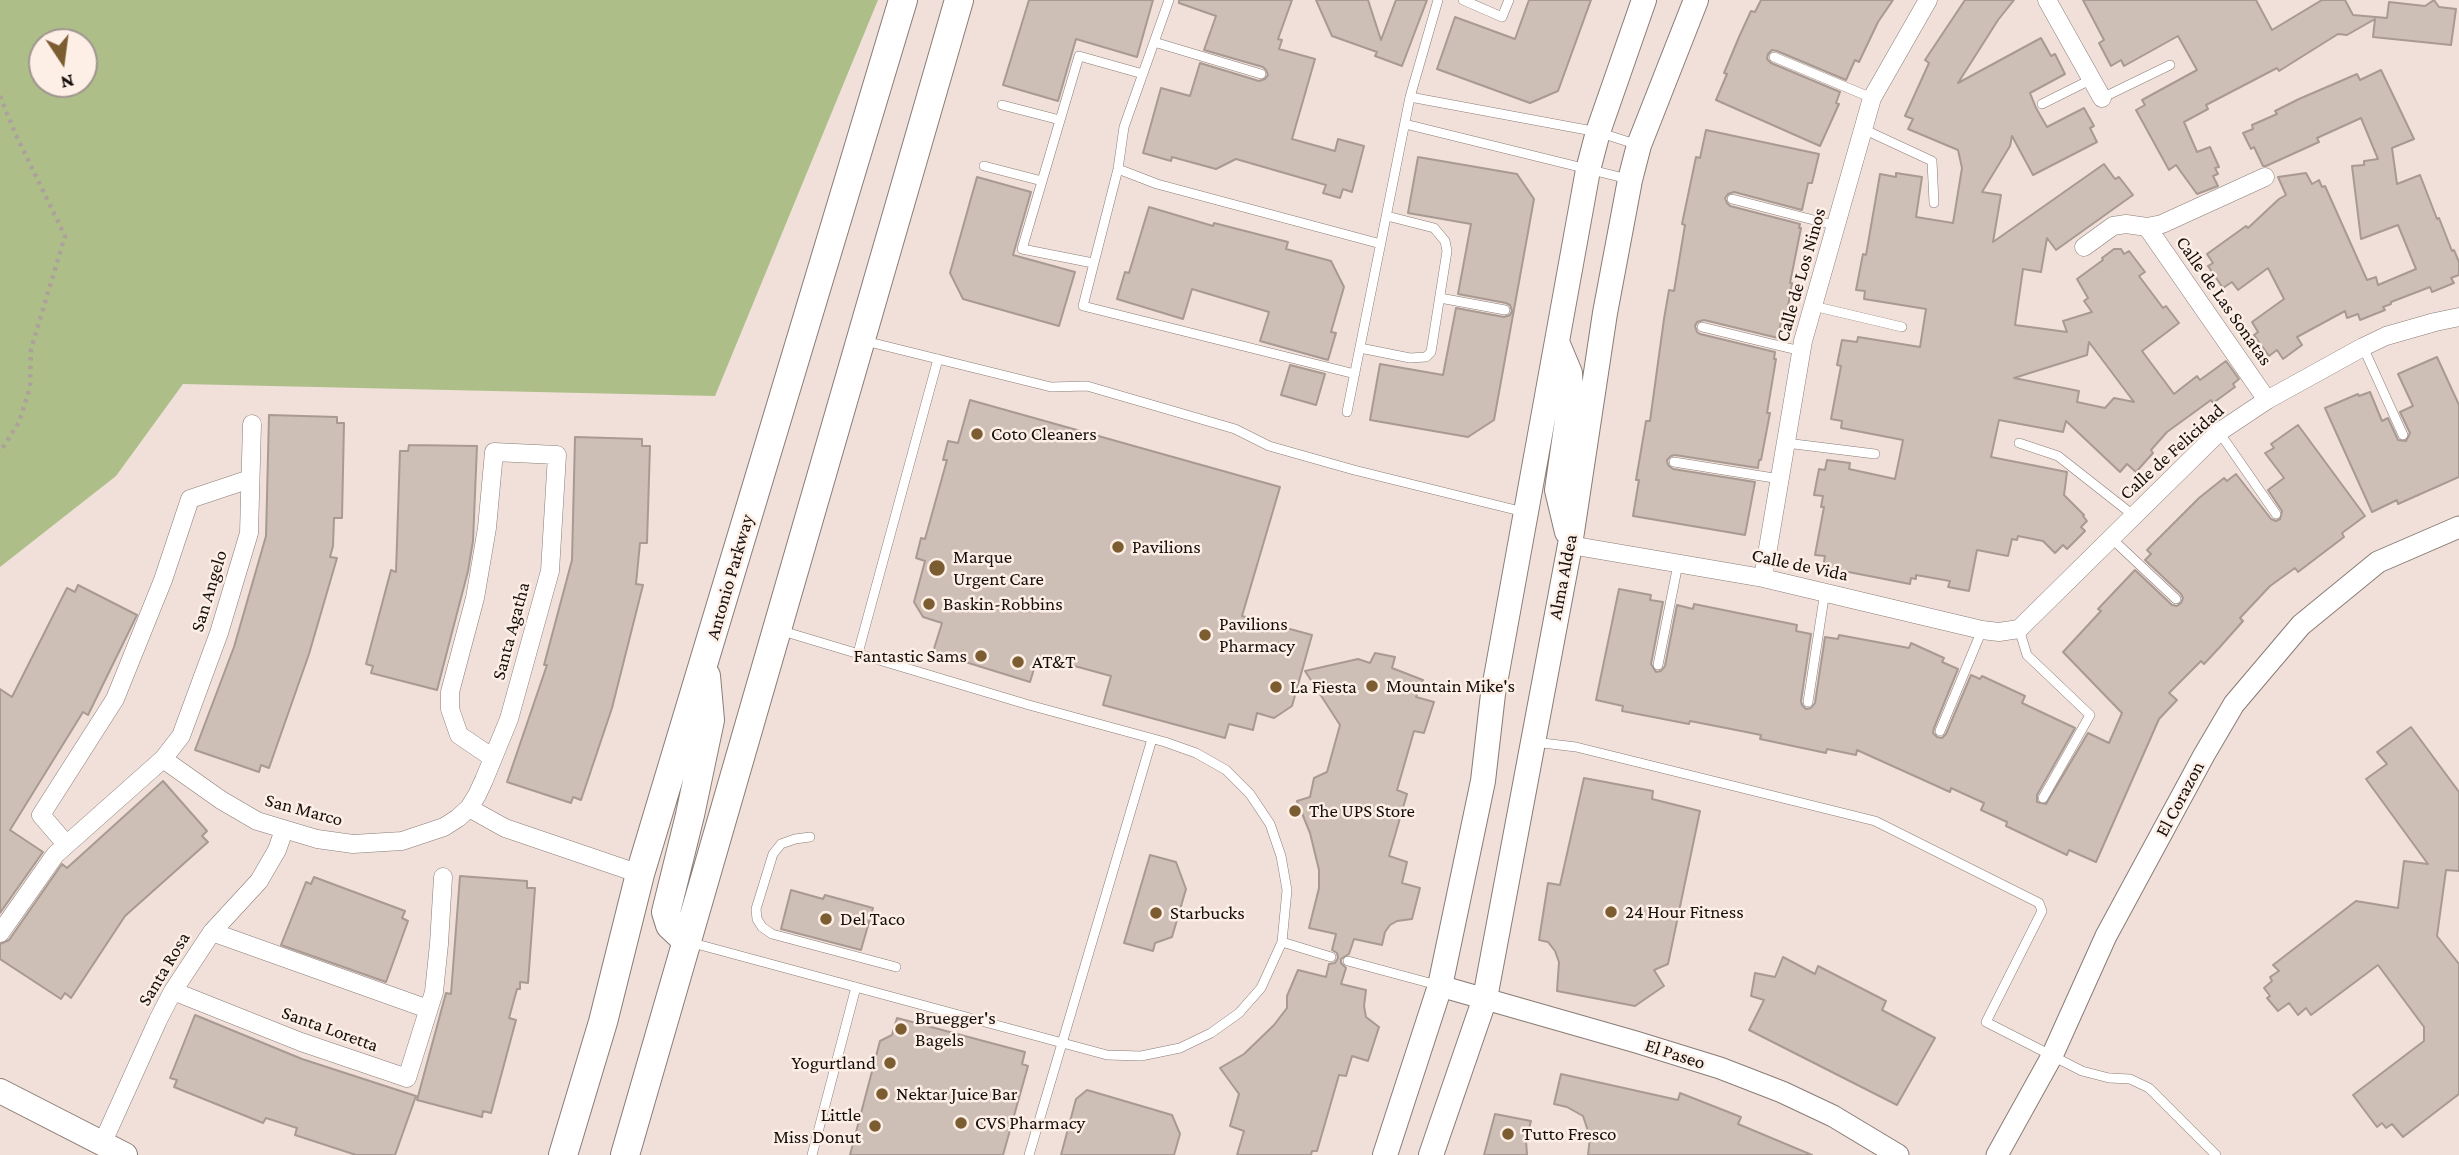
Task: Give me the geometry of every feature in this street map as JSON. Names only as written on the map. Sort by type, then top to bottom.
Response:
[{"type":"main road","name":"Antonio Parkway","points":[[563,1155],[603,1022],[640,874],[903,0]]},
{"type":"main road","points":[[625,1155],[959,0]]},
{"type":"main road","points":[[1385,1155],[1440,986],[1483,781],[1493,694],[1588,170],[1598,132],[1644,0]]},
{"type":"main road","name":"Alma Aldea","points":[[1431,1155],[1485,998],[1570,545],[1605,313],[1630,180],[1639,145],[1696,0]]},
{"type":"main road","points":[[1556,341],[1570,373],[1571,393],[1557,491],[1570,545]]},
{"type":"main road","points":[[687,941],[670,925],[666,912],[710,720],[705,663]]},
{"type":"main road","points":[[0,1091],[125,1155]]},
{"type":"street","name":"Calle de Los Ninos","points":[[1763,578],[1801,351],[1863,129],[1872,98],[1928,0]]},
{"type":"street","points":[[2047,0],[2102,99]]},
{"type":"street","name":"Calle de Las Sonatas","points":[[2084,247],[2113,226],[2126,224],[2147,227],[2176,218],[2265,177]]},
{"type":"street","name":"Calle de Las Sonatas","points":[[2147,227],[2267,400]]},
{"type":"street","name":"Calle de Felicidad","points":[[2019,629],[2219,432],[2267,400],[2363,347],[2386,336],[2459,317]]},
{"type":"street","name":"San Angelo","points":[[0,933],[55,855],[163,759],[181,736],[219,634],[248,533],[252,424]]},
{"type":"street","name":"Santa Agatha","points":[[469,808],[477,795],[493,758],[509,719],[550,571],[557,455],[494,452],[487,528],[477,587],[450,692],[450,709],[459,734],[493,758]]},
{"type":"street","points":[[66,844],[41,815],[115,699],[163,580],[190,499],[250,479]]},
{"type":"street","name":"El Corazon","points":[[1997,1155],[2052,1056],[2106,936],[2234,704],[2301,625],[2378,562],[2459,527]]},
{"type":"street","name":"Calle de Vida","points":[[1570,545],[1763,578],[1982,630],[1999,632],[2019,629]]},
{"type":"street","name":"San Marco","points":[[163,759],[221,800],[257,821],[317,839],[353,844],[402,841],[443,827],[469,808]]},
{"type":"street","points":[[469,808],[529,838],[640,874]]},
{"type":"street","name":"Santa Rosa","points":[[103,1144],[173,991],[212,932],[259,881],[277,850],[284,830]]},
{"type":"street","name":"Santa Loretta","points":[[173,991],[301,1042],[407,1078],[437,973],[443,877]]},
{"type":"street","points":[[212,932],[428,1009]]},
{"type":"street","name":"El Paseo","points":[[1440,986],[1636,1042],[1732,1073],[1782,1092],[1833,1116],[1898,1155]]},
{"type":"lane","points":[[1169,0],[1124,127],[1118,169],[1083,306],[1355,374]]},
{"type":"lane","points":[[1347,412],[1410,97],[1438,0]]},
{"type":"lane","points":[[1463,0],[1502,17],[1509,0]]},
{"type":"lane","points":[[1154,41],[1261,74]]},
{"type":"lane","points":[[1093,263],[1022,249],[1079,56],[1143,74]]},
{"type":"lane","points":[[1774,57],[1872,98]]},
{"type":"lane","points":[[2102,99],[2170,65]]},
{"type":"lane","points":[[2042,104],[2091,79]]},
{"type":"lane","points":[[1410,97],[1598,132],[1639,145]]},
{"type":"lane","points":[[1002,105],[1060,120]]},
{"type":"lane","points":[[1405,124],[1630,180]]},
{"type":"lane","points":[[1863,129],[1931,161],[1934,204]]},
{"type":"lane","points":[[984,166],[1042,181]]},
{"type":"lane","points":[[1118,169],[1157,184],[1381,244]]},
{"type":"lane","points":[[1732,200],[1836,226]]},
{"type":"lane","points":[[1360,348],[1410,358],[1426,357],[1431,352],[1447,251],[1445,241],[1434,228],[1387,216]]},
{"type":"lane","points":[[1440,298],[1505,310]]},
{"type":"lane","points":[[1813,306],[1902,327]]},
{"type":"lane","points":[[1702,327],[1801,351]]},
{"type":"lane","points":[[860,339],[1051,387],[1087,386],[1236,429],[1269,446],[1527,513]]},
{"type":"lane","points":[[2363,347],[2403,435]]},
{"type":"lane","points":[[858,653],[938,359]]},
{"type":"lane","points":[[2219,432],[2276,514]]},
{"type":"lane","points":[[1786,443],[1875,454]]},
{"type":"lane","points":[[2019,443],[2058,456],[2133,515]]},
{"type":"lane","points":[[1674,462],[1780,479]]},
{"type":"lane","points":[[2110,537],[2176,598]]},
{"type":"lane","points":[[1658,665],[1679,562]]},
{"type":"lane","points":[[1808,702],[1825,591]]},
{"type":"lane","points":[[687,941],[1063,1044],[1107,1055],[1141,1056],[1180,1048],[1211,1033],[1239,1013],[1261,988],[1282,942],[1286,924],[1287,890],[1281,856],[1263,814],[1250,794],[1226,770],[1196,753],[1152,739],[776,629]]},
{"type":"lane","points":[[2019,629],[2027,654],[2090,715],[2043,798]]},
{"type":"lane","points":[[1940,732],[1982,630]]},
{"type":"lane","points":[[1029,1155],[1152,739]]},
{"type":"lane","points":[[1532,741],[1576,747],[1875,821],[2039,902],[2042,911],[1986,1023],[2082,1071],[2109,1078],[2130,1079],[2149,1087],[2216,1155]]},
{"type":"lane","points":[[810,837],[795,838],[780,844],[773,854],[755,909],[762,927],[772,934],[896,967]]},
{"type":"lane","points":[[1282,942],[1331,957]]},
{"type":"lane","points":[[1348,961],[1440,986]]},
{"type":"lane","points":[[812,1155],[856,987]]},
{"type":"path","points":[[0,96],[65,236],[31,349],[30,387],[19,422],[0,452]]},
{"type":"green space","points":[[0,0],[878,0],[715,396],[183,384],[116,476],[0,567]]},
{"type":"building","points":[[1029,0],[1153,0],[1137,57],[1076,39],[1058,101],[1003,85]]},
{"type":"building","points":[[1179,0],[1292,0],[1278,39],[1282,40],[1279,49],[1315,59],[1292,139],[1335,151],[1338,139],[1364,146],[1352,192],[1343,189],[1340,198],[1323,193],[1326,185],[1236,159],[1216,169],[1172,157],[1171,161],[1143,153],[1161,88],[1190,96],[1200,63],[1259,81],[1268,75],[1263,67],[1204,50],[1216,16],[1179,3]]},
{"type":"building","points":[[1316,0],[1368,0],[1381,40],[1396,0],[1427,0],[1402,66],[1375,56],[1377,52],[1332,36]]},
{"type":"building","points":[[1529,0],[1591,0],[1558,91],[1530,103],[1437,69],[1455,17],[1515,39]]},
{"type":"building","points":[[1761,0],[1893,0],[1878,22],[1859,62],[1855,60],[1846,80],[1777,51],[1772,50],[1768,54],[1767,59],[1771,63],[1840,92],[1836,103],[1839,104],[1820,146],[1716,100],[1739,37],[1751,11],[1755,12]]},
{"type":"building","points":[[1965,0],[2014,0],[1958,83],[2041,38],[2051,56],[2055,54],[2065,74],[2030,93],[2047,127],[2084,108],[2094,126],[2090,128],[2097,142],[2033,175],[2012,136],[2010,146],[1982,192],[2001,195],[1993,242],[2104,164],[2115,179],[2119,177],[2133,195],[2056,250],[2047,238],[2041,272],[2023,269],[2015,325],[2067,332],[2063,321],[2092,312],[2084,301],[2088,298],[2077,279],[2114,249],[2121,249],[2124,254],[2129,251],[2145,272],[2139,276],[2163,308],[2166,306],[2179,323],[2142,351],[2174,394],[2197,376],[2200,380],[2226,361],[2239,379],[2233,384],[2235,387],[2213,403],[2211,400],[2167,432],[2136,472],[2127,464],[2120,472],[2066,421],[2063,432],[1999,420],[1991,457],[2067,472],[2064,495],[2087,521],[2081,527],[2085,531],[2067,549],[2063,545],[2055,553],[2043,541],[2018,536],[2017,540],[2012,539],[2008,556],[1977,550],[1969,591],[1948,587],[1950,581],[1916,575],[1916,579],[1911,578],[1910,584],[1823,567],[1825,556],[1815,555],[1824,507],[1821,507],[1823,496],[1814,495],[1819,469],[1825,470],[1827,460],[1850,463],[1849,469],[1895,479],[1903,440],[1841,428],[1842,421],[1831,419],[1841,366],[1837,365],[1842,340],[1857,342],[1858,337],[1920,347],[1926,309],[1864,299],[1865,291],[1856,290],[1863,254],[1866,255],[1880,174],[1896,177],[1896,173],[1922,177],[1916,217],[1953,223],[1962,168],[1958,150],[1908,129],[1913,119],[1905,116],[1929,63],[1925,60]],"holes":[[[2089,342],[2134,402],[2114,398],[2105,408],[2077,402],[2079,391],[2014,378],[2087,355]]]},
{"type":"building","points":[[2083,0],[2256,0],[2272,30],[2322,0],[2345,0],[2353,15],[2387,18],[2389,2],[2425,6],[2434,0],[2439,7],[2456,9],[2451,45],[2373,37],[2375,19],[2347,35],[2338,34],[2279,71],[2277,68],[2206,105],[2208,109],[2184,122],[2197,152],[2210,147],[2219,167],[2215,168],[2218,174],[2213,176],[2218,186],[2197,194],[2176,165],[2169,170],[2136,110],[2145,105],[2142,100],[2197,70],[2178,36],[2124,66],[2121,60],[2111,66],[2099,43],[2104,40]]},
{"type":"building","points":[[2381,70],[2414,139],[2392,148],[2397,184],[2420,175],[2437,219],[2439,218],[2459,262],[2459,275],[2451,278],[2454,283],[2432,292],[2430,287],[2391,302],[2383,307],[2385,310],[2360,320],[2358,314],[2347,318],[2345,311],[2297,337],[2302,345],[2283,359],[2277,350],[2269,356],[2254,335],[2258,332],[2252,322],[2284,299],[2268,268],[2238,290],[2232,282],[2223,288],[2208,266],[2213,263],[2207,254],[2246,226],[2248,228],[2286,195],[2278,177],[2306,173],[2312,184],[2319,180],[2322,187],[2325,186],[2367,280],[2376,277],[2378,285],[2416,269],[2398,225],[2361,239],[2352,166],[2364,165],[2364,161],[2378,159],[2361,118],[2317,138],[2319,142],[2266,166],[2263,166],[2254,147],[2251,149],[2243,133],[2253,129],[2252,125],[2277,114],[2275,111],[2299,99],[2357,74],[2360,80]]},
{"type":"building","points":[[1706,130],[1819,154],[1812,183],[1808,183],[1802,210],[1734,192],[1725,198],[1730,206],[1800,224],[1787,312],[1783,311],[1778,338],[1704,320],[1697,322],[1695,326],[1700,334],[1775,352],[1767,413],[1770,413],[1758,468],[1675,455],[1667,460],[1673,469],[1755,482],[1745,535],[1633,516],[1639,480],[1636,480],[1646,421],[1650,421],[1669,290],[1674,291],[1685,225],[1682,224],[1696,157],[1700,158]]},
{"type":"building","points":[[1418,157],[1517,174],[1534,199],[1494,420],[1468,437],[1370,420],[1380,364],[1443,375],[1456,308],[1504,317],[1512,311],[1506,303],[1458,294],[1471,224],[1408,213]]},
{"type":"building","points":[[977,177],[1031,192],[1013,255],[1075,272],[1059,326],[963,299],[950,273]]},
{"type":"building","points":[[1149,207],[1213,226],[1214,223],[1288,242],[1286,249],[1331,261],[1344,287],[1331,332],[1336,333],[1328,360],[1260,341],[1269,312],[1192,289],[1183,319],[1117,299],[1125,272],[1129,273]]},
{"type":"building","points":[[2437,357],[2459,405],[2459,477],[2398,504],[2397,500],[2372,512],[2325,408],[2358,394],[2359,396],[2370,392],[2382,421],[2388,418],[2398,440],[2406,441],[2410,433],[2400,412],[2413,406],[2398,374]]},
{"type":"building","points":[[1290,365],[1325,374],[1316,405],[1281,395]]},
{"type":"building","name":"Pavilions","points":[[970,400],[1280,487],[1242,616],[1312,635],[1292,706],[1274,718],[1257,713],[1253,730],[1229,724],[1225,738],[1103,705],[1111,676],[1038,656],[1030,682],[933,652],[942,623],[923,617],[914,602],[925,561],[916,558],[921,538],[925,539],[947,460],[943,460],[948,441],[958,443]]},
{"type":"building","points":[[269,415],[337,417],[337,423],[344,423],[342,518],[334,518],[330,557],[337,558],[309,654],[269,768],[261,765],[259,772],[195,750],[234,647],[266,536]]},
{"type":"building","points":[[2298,425],[2365,516],[2342,533],[2344,537],[2298,572],[2295,568],[2270,586],[2240,618],[2243,621],[2204,664],[2201,661],[2169,693],[2177,700],[2159,719],[2096,862],[2069,850],[2067,855],[2006,826],[2007,822],[1981,810],[1984,803],[1951,788],[1950,792],[1857,750],[1856,755],[1827,749],[1826,753],[1760,739],[1761,735],[1622,711],[1623,706],[1596,700],[1619,589],[1651,595],[1650,600],[1663,602],[1651,664],[1656,672],[1665,666],[1677,605],[1693,609],[1694,604],[1797,625],[1796,631],[1811,634],[1801,701],[1806,709],[1815,703],[1825,637],[1838,639],[1839,635],[1909,648],[1911,643],[1944,658],[1942,662],[1958,669],[1934,728],[1933,733],[1937,737],[1942,738],[1946,734],[1971,675],[1980,679],[1982,676],[2025,696],[2022,703],[2075,728],[2037,795],[2037,802],[2046,804],[2088,733],[2109,743],[2122,713],[2063,652],[2135,570],[2172,605],[2181,603],[2181,594],[2145,560],[2151,554],[2147,550],[2199,498],[2224,478],[2227,481],[2236,474],[2271,519],[2280,519],[2282,511],[2268,490],[2284,478],[2265,453],[2274,448],[2271,444]]},
{"type":"building","points":[[575,437],[642,439],[642,446],[650,446],[647,543],[640,543],[636,584],[643,585],[612,708],[581,800],[573,797],[571,803],[507,782],[547,665],[544,665],[572,560]]},
{"type":"building","points":[[409,445],[477,446],[473,541],[468,571],[437,690],[371,673],[373,666],[366,664],[391,570],[396,572],[400,451],[408,451]]},
{"type":"building","points":[[78,585],[137,615],[88,715],[83,712],[10,830],[43,852],[0,913],[0,689],[12,697],[67,588],[75,592]]},
{"type":"building","points":[[1375,653],[1395,657],[1392,668],[1423,680],[1416,697],[1434,702],[1424,733],[1414,731],[1397,790],[1407,794],[1389,856],[1407,862],[1402,883],[1420,888],[1412,919],[1390,925],[1382,945],[1354,939],[1349,954],[1341,959],[1346,968],[1341,984],[1366,990],[1366,1017],[1379,1027],[1368,1061],[1352,1056],[1346,1076],[1339,1075],[1317,1151],[1312,1151],[1311,1155],[1237,1155],[1244,1131],[1230,1126],[1239,1094],[1220,1068],[1244,1054],[1274,1025],[1287,1008],[1287,996],[1298,970],[1326,977],[1329,964],[1335,963],[1338,958],[1337,953],[1332,950],[1336,934],[1309,928],[1319,888],[1319,870],[1310,833],[1297,801],[1310,797],[1314,778],[1327,772],[1340,725],[1305,671],[1358,659],[1370,663]]},
{"type":"building","points":[[2411,727],[2459,792],[2459,871],[2446,870],[2437,936],[2459,964],[2459,1094],[2403,1137],[2392,1124],[2386,1128],[2382,1123],[2377,1127],[2353,1095],[2424,1041],[2424,1027],[2378,965],[2311,1015],[2306,1008],[2298,1015],[2289,1003],[2278,1011],[2267,998],[2270,996],[2264,988],[2272,981],[2270,977],[2279,971],[2273,965],[2356,901],[2398,908],[2404,861],[2428,864],[2366,779],[2387,764],[2377,752]]},
{"type":"building","name":"24 Hour Fitness","points":[[1584,778],[1653,791],[1652,799],[1700,811],[1668,964],[1654,970],[1664,986],[1635,1006],[1557,991],[1559,962],[1548,942],[1539,940],[1548,883],[1560,885]]},
{"type":"building","points":[[163,781],[207,831],[202,836],[208,842],[125,916],[71,998],[65,993],[61,999],[0,959],[0,944],[9,940],[62,864],[67,868]]},
{"type":"building","name":"Starbucks","points":[[1150,855],[1176,862],[1186,889],[1172,937],[1155,943],[1153,951],[1124,943]]},
{"type":"building","points":[[460,876],[527,881],[527,888],[535,888],[528,983],[520,982],[520,989],[517,989],[509,1018],[516,1020],[491,1113],[483,1111],[482,1117],[417,1100],[446,993],[451,994]]},
{"type":"building","points":[[314,877],[405,911],[402,918],[408,921],[386,982],[281,945],[306,882],[311,884]]},
{"type":"building","name":"Del Taco","points":[[791,890],[823,899],[825,895],[873,908],[861,950],[781,929]]},
{"type":"building","points":[[1783,957],[1815,974],[1818,966],[1886,1001],[1882,1010],[1935,1038],[1897,1105],[1749,1030],[1764,1000],[1751,996],[1755,973],[1775,977]]},
{"type":"building","points":[[195,1015],[302,1059],[416,1096],[395,1155],[356,1155],[295,1135],[297,1128],[266,1118],[263,1123],[174,1087],[177,1080],[170,1078]]},
{"type":"building","name":"CVS Pharmacy","points":[[897,1018],[1025,1052],[1022,1064],[1028,1066],[1003,1155],[850,1155],[880,1041],[892,1035]]},
{"type":"building","points":[[1561,1074],[1678,1100],[1680,1093],[1741,1117],[1738,1124],[1812,1155],[1588,1155],[1590,1137],[1583,1116],[1567,1107],[1554,1104]]},
{"type":"building","points":[[1087,1090],[1172,1115],[1180,1134],[1174,1155],[1061,1155],[1076,1099]]},
{"type":"building","name":"Tutto Fresco","points":[[1495,1114],[1531,1121],[1526,1140],[1527,1155],[1484,1155]]},
{"type":"place","name":"Coto Cleaners","points":[[977,434]]},
{"type":"place","name":"Pavilions","points":[[1118,547]]},
{"type":"place","name":"Marque Urgent Care","points":[[937,568]]},
{"type":"place","name":"Baskin-Robbins","points":[[929,604]]},
{"type":"place","name":"Pavilions Pharmacy","points":[[1205,635]]},
{"type":"place","name":"Fantastic Sams","points":[[981,656]]},
{"type":"place","name":"AT&T","points":[[1018,662]]},
{"type":"place","name":"Mountain Mike's","points":[[1372,686]]},
{"type":"place","name":"La Fiesta","points":[[1276,687]]},
{"type":"place","name":"The UPS Store","points":[[1295,811]]},
{"type":"place","name":"24 Hour Fitness","points":[[1611,912]]},
{"type":"place","name":"Starbucks","points":[[1156,913]]},
{"type":"place","name":"Del Taco","points":[[826,919]]},
{"type":"place","name":"Bruegger's Bagels","points":[[901,1029]]},
{"type":"place","name":"Yogurtland","points":[[890,1063]]},
{"type":"place","name":"Nektar Juice Bar","points":[[882,1094]]},
{"type":"place","name":"CVS Pharmacy","points":[[961,1123]]},
{"type":"place","name":"Little Miss Donut","points":[[875,1126]]},
{"type":"place","name":"Tutto Fresco","points":[[1508,1134]]}]
